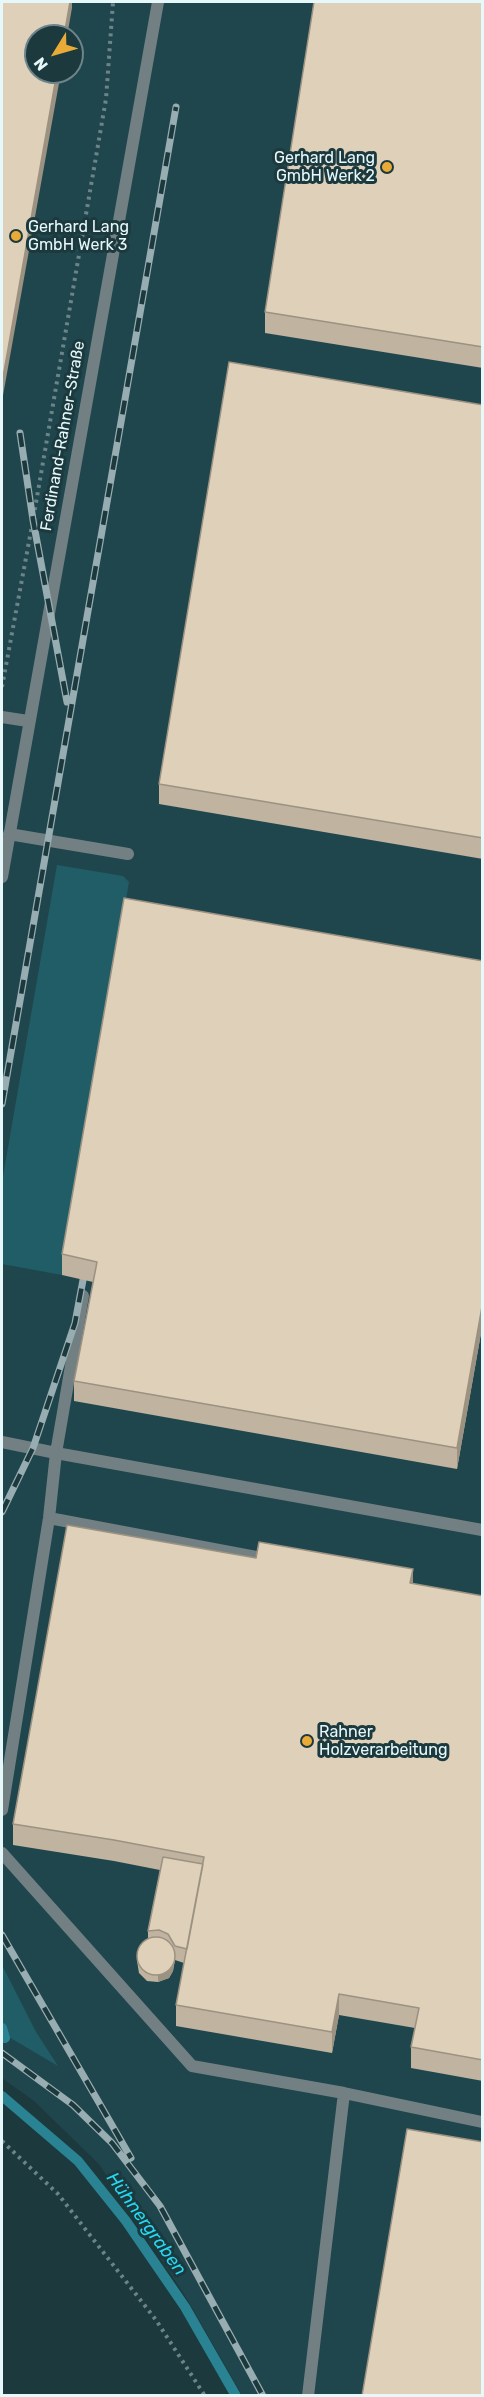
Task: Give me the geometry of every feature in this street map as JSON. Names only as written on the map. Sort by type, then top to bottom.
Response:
[{"type":"street","name":"Ferdinand-Rahner-Straße","points":[[2,877],[158,2]]},
{"type":"street","points":[[2,717],[28,721]]},
{"type":"street","points":[[9,834],[128,854]]},
{"type":"street","points":[[2,1810],[49,1518],[56,1453],[83,1296]]},
{"type":"street","points":[[2,1442],[483,1530]]},
{"type":"street","points":[[49,1518],[283,1562]]},
{"type":"street","points":[[2,1853],[192,2066],[344,2093],[483,2122]]},
{"type":"street","points":[[308,2396],[344,2093]]},
{"type":"path","points":[[2,687],[106,99],[113,2]]},
{"type":"path","points":[[2,2141],[58,2194],[156,2320],[205,2396]]},
{"type":"shaded area","points":[[2,2],[482,2],[482,2395],[242,2395],[187,2299],[99,2164],[34,2101],[2,2078]]},
{"type":"shaded area","points":[[57,865],[123,876],[129,882],[62,1275],[2,1264],[2,1182]]},
{"type":"shaded area","points":[[2,1965],[36,2032],[58,2066],[2,2033]]},
{"type":"building","name":"Gerhard Lang GmbH Werk 3","points":[[2,2],[70,2],[66,24],[24,24],[24,84],[55,84],[2,383]]},
{"type":"building","name":"Gerhard Lang GmbH Werk 2","points":[[314,2],[483,2],[483,347],[265,312]]},
{"type":"building","points":[[229,362],[483,405],[483,838],[159,784]]},
{"type":"building","points":[[124,898],[483,961],[483,1301],[457,1448],[74,1381],[97,1262],[62,1254]]},
{"type":"building","points":[[67,1525],[256,1558],[259,1542],[413,1569],[410,1583],[483,1596],[483,2060],[411,2047],[419,2008],[339,1994],[332,2032],[176,2005],[204,1857],[13,1824]]},
{"type":"building","points":[[163,1857],[203,1864],[187,1949],[175,1946],[168,1934],[159,1930],[148,1931]]},
{"type":"building","points":[[156,1937],[169,1943],[175,1956],[169,1969],[156,1975],[143,1969],[137,1956],[143,1943]]},
{"type":"building","points":[[407,2129],[483,2142],[483,2396],[362,2396]]},
{"type":"waterway","points":[[2,2028],[5,2038]]},
{"type":"waterway","name":"Hühnergraben","points":[[2,2096],[78,2161],[126,2221],[185,2307],[236,2396]]},
{"type":"railway","points":[[2,1104],[176,107]]},
{"type":"railway","points":[[20,433],[33,520],[67,702]]},
{"type":"railway","points":[[2,1512],[33,1448],[75,1323],[83,1280]]},
{"type":"railway","points":[[2,1935],[131,2158]]},
{"type":"railway","points":[[2,2053],[73,2105],[112,2143],[160,2206],[263,2396]]},
{"type":"place","name":"Gerhard Lang GmbH Werk 2","points":[[387,167]]},
{"type":"place","name":"Gerhard Lang GmbH Werk 3","points":[[16,236]]},
{"type":"place","name":"Rahner Holzverarbeitung","points":[[307,1741]]}]
